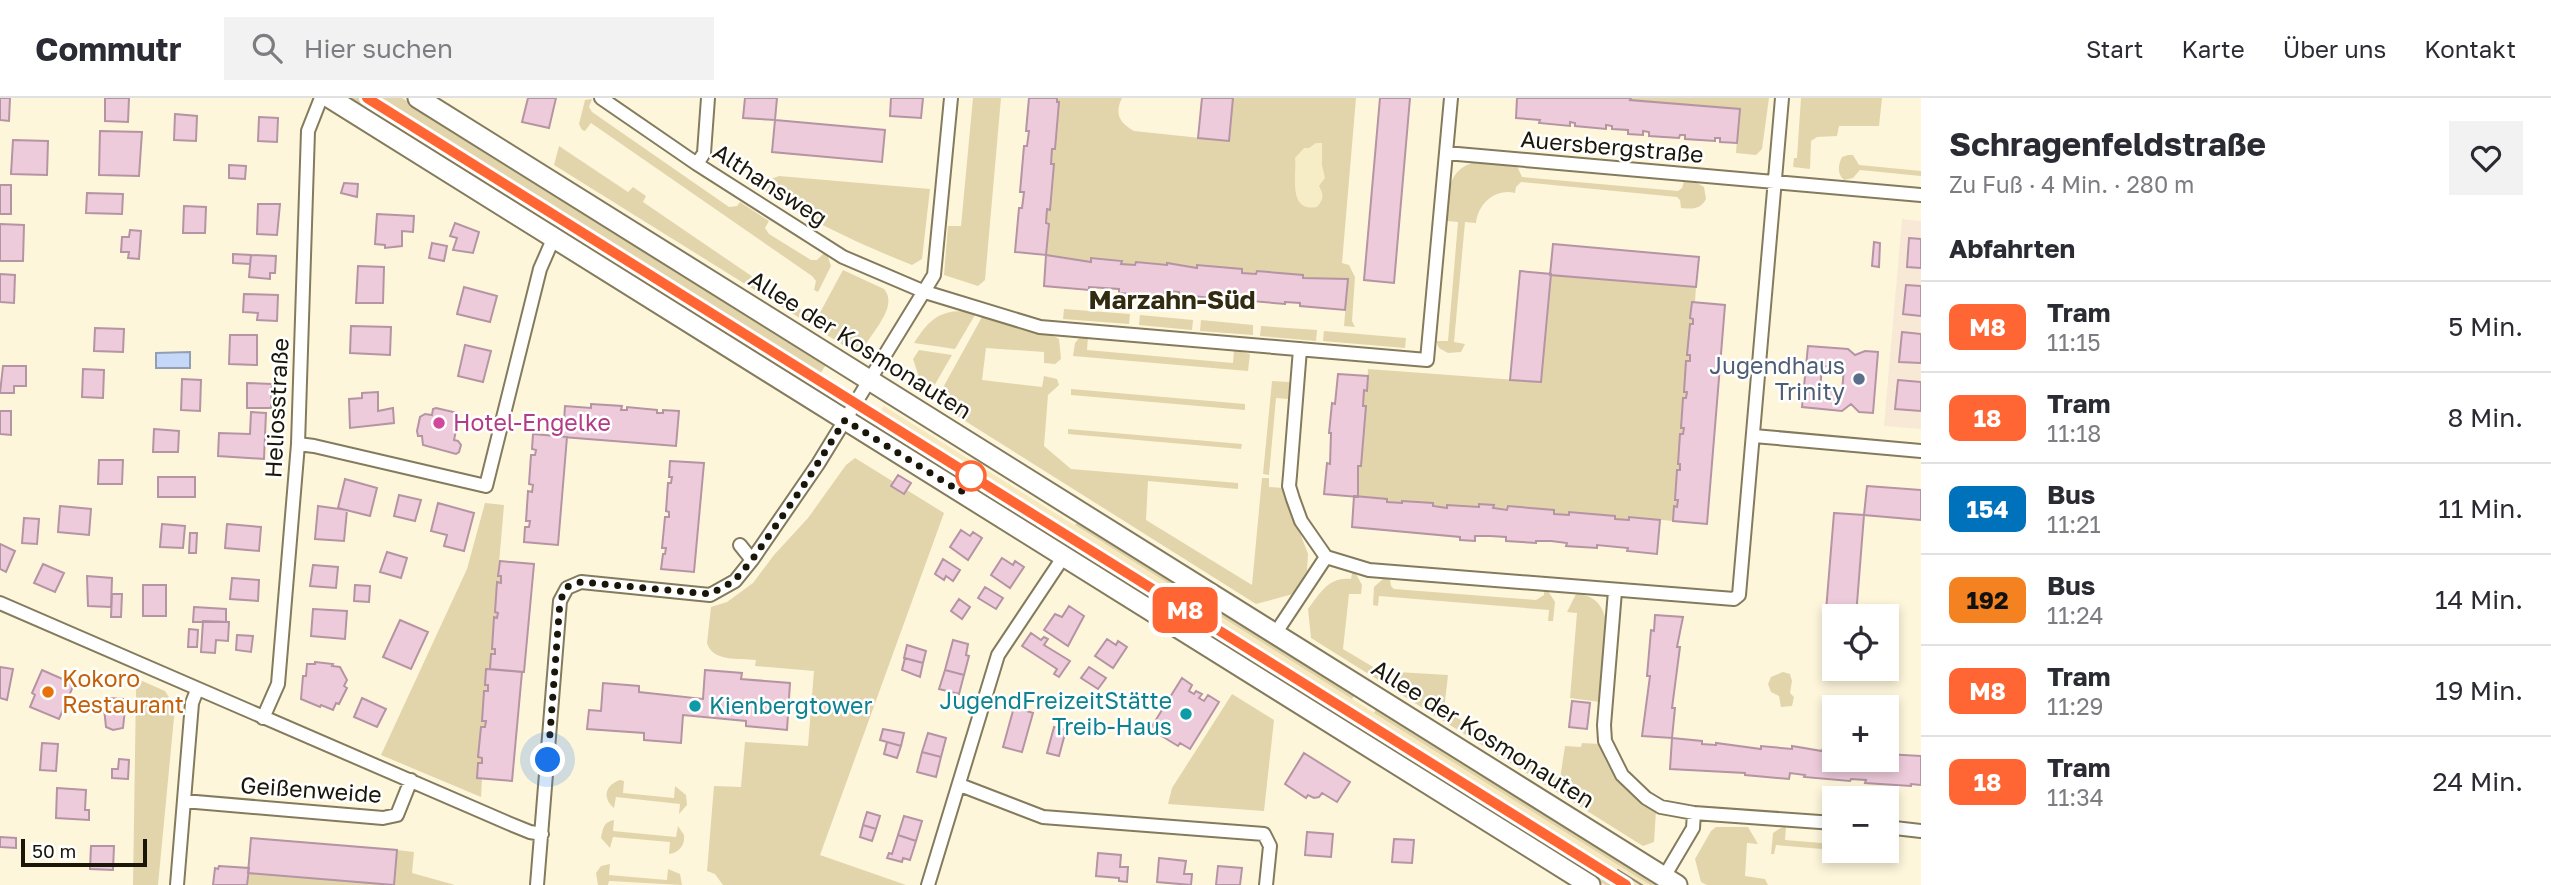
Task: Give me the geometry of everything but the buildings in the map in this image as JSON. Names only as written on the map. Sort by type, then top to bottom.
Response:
[{"type":"main road","points":[[330,98],[1590,885]]},
{"type":"main road","name":"Allee der Kosmonauten","points":[[418,98],[1671,881]]},
{"type":"street","name":"Heliosstraße","points":[[263,718],[278,684],[298,444],[308,131],[321,98]]},
{"type":"street","name":"Althansweg","points":[[601,98],[698,164],[844,257],[925,292]]},
{"type":"street","points":[[698,164],[704,153],[708,98]]},
{"type":"street","points":[[537,885],[560,601],[567,587],[581,582],[710,594],[734,581],[752,560],[804,485],[934,275],[951,98]]},
{"type":"street","points":[[925,292],[1040,327],[1427,360],[1451,98]]},
{"type":"street","points":[[1300,349],[1289,486],[1301,521],[1326,556],[1369,570],[1734,599],[1739,595],[1782,98]]},
{"type":"street","name":"Auersbergstraße","points":[[1446,153],[1921,195]]},
{"type":"street","points":[[298,444],[486,486],[522,359],[540,269],[554,237]]},
{"type":"street","points":[[1754,436],[1921,451]]},
{"type":"street","points":[[740,545],[752,560]]},
{"type":"street","points":[[928,885],[998,655],[1064,556]]},
{"type":"street","points":[[1275,634],[1326,556]]},
{"type":"street","points":[[1615,591],[1604,725],[1605,741],[1622,775],[1646,799],[1668,809],[1822,822]]},
{"type":"street","name":"Geißenweide","points":[[0,604],[530,832],[542,834]]},
{"type":"street","points":[[177,885],[192,704],[197,690]]},
{"type":"street","name":"Geißenweide","points":[[184,801],[383,818],[397,815],[411,780]]},
{"type":"street","points":[[960,785],[1044,817],[1264,834],[1270,846],[1266,885]]},
{"type":"street","name":"Allee der Kosmonauten","points":[[1671,881],[1693,828],[1694,813]]},
{"type":"street","points":[[1899,829],[1921,831]]},
{"type":"shaded area","points":[[346,98],[402,98],[827,363],[811,389]]},
{"type":"shaded area","points":[[973,98],[1001,98],[985,280],[978,286],[944,275],[948,226],[961,226]]},
{"type":"shaded area","points":[[1057,98],[1122,98],[1120,118],[1134,131],[1229,141],[1233,98],[1356,98],[1342,263],[1349,265],[1355,277],[1352,321],[1355,327],[1344,326],[1348,279],[1303,278],[1257,271],[1256,274],[1242,273],[1242,269],[1197,265],[1197,268],[1168,263],[1136,262],[1135,265],[1091,258],[1091,262],[1046,255],[1049,224],[1046,223],[1047,209],[1050,209],[1054,164],[1051,164],[1052,149],[1055,149],[1059,103]]},
{"type":"shaded area","points":[[1769,98],[1762,149],[1756,155],[1736,153],[1739,109],[1630,100]]},
{"type":"shaded area","points":[[1801,98],[1882,98],[1879,126],[1839,126],[1837,136],[1817,137],[1811,141],[1810,169],[1793,167],[1794,158],[1797,158]]},
{"type":"shaded area","points":[[592,99],[589,107],[592,112],[729,207],[737,206],[740,202],[769,221],[765,228],[769,234],[811,260],[817,260],[827,254],[831,266],[818,292],[814,290],[816,281],[812,276],[591,123],[585,131],[582,130],[579,124],[585,100]]},
{"type":"shaded area","points":[[559,146],[628,192],[633,187],[646,196],[643,202],[816,320],[843,270],[884,289],[888,302],[884,317],[866,344],[853,348],[843,345],[554,165]]},
{"type":"shaded area","points":[[1853,155],[1859,165],[1921,171],[1921,176],[1860,170],[1853,178],[1844,180],[1839,166],[1842,157]]},
{"type":"shaded area","points":[[1472,163],[1517,166],[1522,177],[1678,191],[1684,181],[1697,183],[1704,187],[1706,199],[1698,207],[1681,208],[1677,197],[1521,182],[1515,193],[1494,195],[1480,210],[1476,223],[1465,222],[1454,342],[1465,344],[1461,352],[1448,353],[1439,348],[1436,341],[1448,341],[1458,222],[1447,221],[1450,186],[1457,172]]},
{"type":"shaded area","points":[[779,176],[930,189],[922,259],[912,265],[872,248],[815,221],[760,188]]},
{"type":"shaded area","points":[[1902,219],[1921,221],[1921,429],[1884,426]]},
{"type":"shaded area","points":[[1550,275],[1696,287],[1690,318],[1693,319],[1693,324],[1690,325],[1687,354],[1690,355],[1690,361],[1686,361],[1684,392],[1687,392],[1686,398],[1683,398],[1681,428],[1684,428],[1683,434],[1680,435],[1680,470],[1677,470],[1675,500],[1678,500],[1677,507],[1674,507],[1673,521],[1630,517],[1629,520],[1615,519],[1615,516],[1569,512],[1569,515],[1554,514],[1554,510],[1508,506],[1507,510],[1479,504],[1479,507],[1447,505],[1447,508],[1433,506],[1432,503],[1387,502],[1387,499],[1358,497],[1358,466],[1361,465],[1366,407],[1363,406],[1364,390],[1367,390],[1368,369],[1541,382]]},
{"type":"shaded area","points":[[1064,309],[1130,314],[1129,324],[1063,319]]},
{"type":"shaded area","points":[[962,311],[975,315],[955,349],[914,343],[923,330],[939,316]]},
{"type":"shaded area","points":[[1140,315],[1193,320],[1192,330],[1139,325]]},
{"type":"shaded area","points":[[982,317],[1059,339],[1061,359],[1055,364],[1044,363],[1044,352],[986,348],[982,380],[1042,387],[1044,376],[1057,379],[1059,385],[1048,395],[1044,446],[1071,469],[1238,483],[1238,489],[1148,481],[1146,520],[1252,585],[1262,478],[1269,478],[1269,487],[1283,488],[1308,554],[1307,571],[1293,594],[1256,604],[935,402]]},
{"type":"shaded area","points":[[1201,320],[1253,325],[1253,335],[1200,331]]},
{"type":"shaded area","points":[[1261,326],[1317,330],[1316,341],[1260,336]]},
{"type":"shaded area","points":[[1324,331],[1406,338],[1405,348],[1323,341]]},
{"type":"shaded area","points":[[1080,337],[1088,337],[1087,350],[1233,363],[1234,350],[1250,354],[1248,371],[1073,356],[1075,343]]},
{"type":"shaded area","points":[[919,350],[952,355],[934,386],[923,389],[913,359]]},
{"type":"shaded area","points":[[1272,381],[1290,382],[1288,399],[1276,398],[1269,475],[1263,474]]},
{"type":"shaded area","points":[[1071,389],[1245,404],[1245,410],[1071,395]]},
{"type":"shaded area","points":[[884,406],[1650,885],[1618,885],[875,420]]},
{"type":"shaded area","points":[[1068,429],[1242,444],[1241,449],[1068,434]]},
{"type":"shaded area","points":[[855,458],[944,513],[820,855],[906,885],[723,885],[715,874],[707,871],[714,786],[741,787],[745,742],[808,746],[814,671],[755,666],[756,660],[727,658],[715,653],[707,643],[711,607],[727,602],[753,583],[808,518],[846,465]]},
{"type":"shaded area","points":[[485,503],[504,505],[498,575],[501,576],[501,583],[497,583],[495,612],[498,613],[497,618],[494,618],[492,648],[495,649],[495,654],[491,654],[490,669],[486,670],[485,685],[488,685],[488,691],[484,691],[482,720],[486,721],[485,727],[481,727],[479,757],[482,758],[482,763],[478,763],[477,778],[482,778],[481,797],[381,755],[467,569]]},
{"type":"shaded area","points":[[1079,520],[1356,693],[1352,699],[1075,525]]},
{"type":"shaded area","points":[[1065,539],[1354,720],[1350,726],[1062,545]]},
{"type":"shaded area","points":[[1352,573],[1356,574],[1362,585],[1361,594],[1349,594],[1343,649],[1380,671],[1448,675],[1444,710],[1560,779],[1565,746],[1600,744],[1608,765],[1621,784],[1656,811],[1654,842],[1643,846],[1311,638],[1308,609],[1326,587],[1337,580],[1351,579]]},
{"type":"shaded area","points":[[1384,578],[1390,579],[1394,589],[1536,600],[1544,595],[1544,591],[1548,591],[1555,602],[1553,621],[1548,621],[1549,610],[1379,596],[1378,606],[1373,605],[1374,587]]},
{"type":"shaded area","points":[[1576,594],[1595,600],[1605,617],[1600,702],[1570,698],[1577,613],[1567,612]]},
{"type":"shaded area","points":[[1783,672],[1790,674],[1792,681],[1792,706],[1781,707],[1779,696],[1771,692],[1768,684],[1771,677]]},
{"type":"shaded area","points":[[140,680],[165,691],[175,707],[158,885],[133,885],[136,690]]},
{"type":"shaded area","points":[[1232,694],[1274,720],[1264,811],[1168,804],[1172,788]]},
{"type":"shaded area","points":[[1377,707],[1662,885],[1650,885],[1374,713]]},
{"type":"shaded area","points":[[1383,738],[1618,885],[1605,885],[1379,743]]},
{"type":"shaded area","points":[[620,780],[624,781],[623,793],[674,798],[675,786],[686,795],[687,805],[679,814],[680,804],[616,797],[614,808],[608,800],[607,792],[611,785]]},
{"type":"shaded area","points":[[614,820],[613,831],[676,837],[678,826],[684,835],[684,842],[679,850],[669,854],[670,842],[613,837],[610,848],[601,838],[606,824]]},
{"type":"shaded area","points":[[1716,827],[1748,827],[1758,844],[1747,843],[1745,876],[1765,879],[1768,885],[1707,885],[1701,882],[1695,859]]},
{"type":"shaded area","points":[[1786,827],[1785,840],[1822,843],[1822,849],[1776,845],[1774,854],[1771,854],[1773,833]]},
{"type":"shaded area","points":[[397,850],[414,852],[412,873],[455,885],[394,885]]},
{"type":"shaded area","points":[[610,864],[609,875],[667,880],[668,869],[680,874],[682,885],[609,881],[608,885],[598,885],[596,873],[601,866]]},
{"type":"shaded area","points":[[248,873],[392,885],[247,885]]},
{"type":"sand","points":[[1322,143],[1325,178],[1319,186],[1321,202],[1317,207],[1308,207],[1301,204],[1297,198],[1295,158],[1304,148]]},
{"type":"water","points":[[190,352],[190,368],[156,368],[156,353]]},
{"type":"tram line","points":[[367,98],[1626,885]]},
{"type":"tram line","name":"M8","points":[[367,98],[1626,885]]},
{"type":"tram line","points":[[1618,870],[1642,885]]},
{"type":"place","name":"Jugendhaus Trinity","points":[[1859,379]]},
{"type":"place","name":"Hotel-Engelke","points":[[439,423]]},
{"type":"place","name":"Kokoro Restaurant","points":[[48,692]]},
{"type":"place","name":"Kienbergtower","points":[[695,706]]},
{"type":"place","name":"JugendFreizeitStätte Treib-Haus","points":[[1186,714]]},
{"type":"district","name":"Marzahn-Süd","points":[[1172,300]]},
{"type":"route","points":[[548,760],[560,601],[567,587],[581,582],[710,594],[723,589],[734,581],[752,560],[845,420],[961,492],[971,476]]}]
